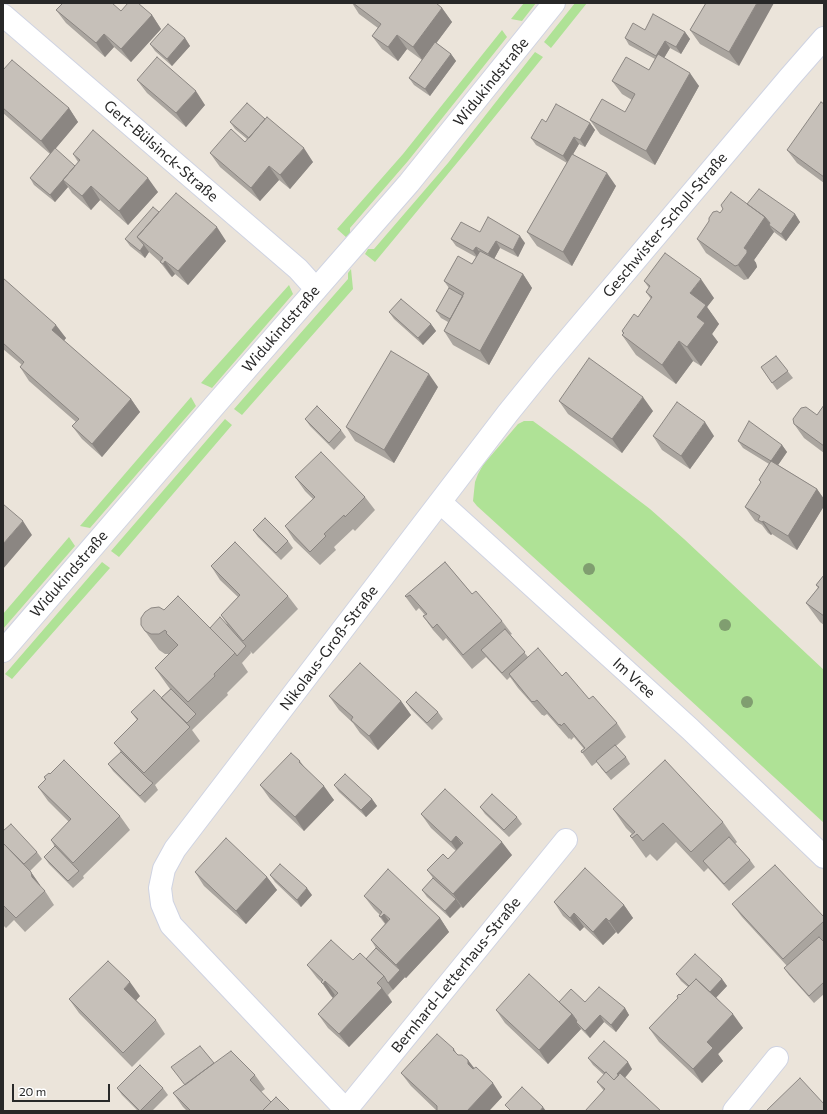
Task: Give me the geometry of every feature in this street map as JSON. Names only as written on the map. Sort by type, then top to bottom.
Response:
[{"type":"street","name":"Widukindstraße","points":[[3,651],[409,183],[554,3]]},
{"type":"street","name":"Gert-Bülsinck-Straße","points":[[3,15],[298,269],[316,289]]},
{"type":"street","name":"Geschwister-Scholl-Straße","points":[[508,413],[789,78],[824,39]]},
{"type":"street","name":"Nikolaus-Groß-Straße","points":[[160,888],[164,869],[174,849],[508,413]]},
{"type":"street","name":"Im Vree","points":[[440,502],[690,729],[824,857]]},
{"type":"street","name":"Bernhard-Letterhaus-Straße","points":[[160,888],[162,904],[171,926],[346,1111],[566,840]]},
{"type":"street","points":[[734,1111],[777,1058]]},
{"type":"green space","points":[[524,3],[536,3],[522,21],[511,19]]},
{"type":"green space","points":[[575,3],[587,3],[551,48],[544,42]]},
{"type":"green space","points":[[502,30],[507,37],[408,161],[350,228],[350,233],[347,238],[337,229],[403,154]]},
{"type":"green space","points":[[535,52],[543,57],[375,262],[365,254],[368,249],[374,249],[448,163]]},
{"type":"green space","points":[[351,269],[353,289],[242,415],[234,409],[348,279],[348,273]]},
{"type":"green space","points":[[289,285],[293,294],[212,388],[201,383]]},
{"type":"green space","points":[[191,397],[196,406],[90,528],[80,526]]},
{"type":"green space","points":[[225,419],[232,425],[119,557],[111,551]]},
{"type":"green space","points":[[524,421],[533,421],[650,509],[824,670],[824,823],[473,501],[475,482],[483,465],[518,424]]},
{"type":"green space","points":[[69,537],[75,546],[3,629],[3,614]]},
{"type":"green space","points":[[102,562],[110,568],[12,679],[5,674]]},
{"type":"building","points":[[63,3],[112,3],[121,11],[128,3],[138,3],[152,15],[121,49],[104,34],[96,43],[56,10]]},
{"type":"building","points":[[353,3],[436,3],[442,8],[413,47],[397,35],[388,47],[372,36],[381,24]]},
{"type":"building","points":[[706,3],[757,3],[729,52],[690,30]]},
{"type":"building","points":[[653,14],[685,32],[676,47],[665,41],[656,56],[625,38],[633,23],[645,30]]},
{"type":"building","points":[[168,24],[185,38],[167,59],[150,44]]},
{"type":"building","points":[[435,42],[451,54],[425,89],[409,78]]},
{"type":"building","points":[[658,54],[690,73],[646,151],[590,120],[602,99],[625,112],[635,94],[612,81],[626,57],[649,70]]},
{"type":"building","points":[[157,57],[196,91],[176,113],[137,80]]},
{"type":"building","points":[[12,60],[69,108],[41,141],[3,108],[3,70]]},
{"type":"building","points":[[821,102],[824,104],[824,177],[787,150]]},
{"type":"building","points":[[247,103],[265,119],[249,138],[230,122]]},
{"type":"building","points":[[556,104],[590,123],[580,140],[574,137],[563,156],[531,138],[542,119],[546,122]]},
{"type":"building","points":[[267,117],[304,148],[280,175],[269,166],[251,188],[210,153],[231,129],[245,142]]},
{"type":"building","points":[[93,130],[148,178],[119,211],[91,186],[82,196],[63,180],[80,160],[73,154]]},
{"type":"building","points":[[55,148],[75,166],[50,195],[30,178]]},
{"type":"building","points":[[572,154],[607,173],[563,252],[527,232]]},
{"type":"building","points":[[759,189],[795,214],[781,234],[769,225],[770,223],[765,217],[747,204]]},
{"type":"building","points":[[731,192],[765,217],[744,248],[747,250],[747,253],[738,265],[735,266],[697,239],[713,212],[717,211],[720,213],[723,209],[721,205]]},
{"type":"building","points":[[176,193],[217,227],[178,271],[165,261],[163,264],[160,262],[163,258],[137,237]]},
{"type":"building","points":[[153,207],[159,212],[137,237],[144,245],[140,251],[125,239]]},
{"type":"building","points":[[488,217],[520,236],[513,250],[496,241],[488,254],[476,247],[473,251],[451,239],[461,222],[480,232]]},
{"type":"building","points":[[480,251],[523,274],[480,351],[444,331],[464,293],[444,281],[458,256],[472,264]]},
{"type":"building","points":[[665,253],[701,279],[690,293],[706,305],[697,317],[705,323],[687,347],[679,341],[662,365],[622,335],[624,333],[622,331],[634,314],[638,317],[652,297],[646,292],[650,286],[644,281]]},
{"type":"building","points":[[3,278],[56,325],[52,330],[131,399],[92,444],[72,426],[79,419],[20,367],[24,362],[3,343]]},
{"type":"building","points":[[449,288],[463,296],[450,319],[436,311]]},
{"type":"building","points":[[401,299],[431,324],[418,338],[389,312]]},
{"type":"building","points":[[391,351],[429,374],[384,450],[346,427]]},
{"type":"building","points":[[776,356],[788,371],[772,383],[761,367]]},
{"type":"building","points":[[589,358],[643,397],[612,439],[559,401]]},
{"type":"building","points":[[677,402],[705,422],[681,456],[653,436]]},
{"type":"building","points":[[824,405],[824,446],[794,424],[793,419],[801,408],[806,407],[817,415]]},
{"type":"building","points":[[317,406],[341,430],[329,443],[305,419]]},
{"type":"building","points":[[749,421],[782,445],[771,461],[738,441]]},
{"type":"building","points":[[321,452],[365,497],[345,517],[344,515],[324,534],[326,536],[310,552],[285,526],[315,497],[295,477]]},
{"type":"building","points":[[771,461],[817,489],[788,536],[763,521],[758,520],[760,516],[745,507],[761,482],[759,480]]},
{"type":"building","points":[[3,504],[23,521],[3,544]]},
{"type":"building","points":[[265,518],[288,541],[276,553],[253,530]]},
{"type":"building","points":[[235,542],[288,596],[243,641],[221,615],[240,595],[211,566]]},
{"type":"building","points":[[445,562],[472,594],[476,591],[502,621],[463,655],[437,624],[433,628],[423,616],[427,614],[410,595],[405,596]]},
{"type":"building","points":[[824,575],[824,616],[806,603],[819,587],[816,585]]},
{"type":"building","points":[[178,596],[235,653],[214,674],[215,676],[188,702],[155,668],[178,645],[166,633],[167,632],[165,630],[159,634],[151,634],[145,631],[141,625],[141,618],[145,612],[151,608],[159,607],[164,610]]},
{"type":"building","points":[[220,617],[246,646],[237,656],[210,628]]},
{"type":"building","points":[[505,629],[525,652],[502,673],[481,650]]},
{"type":"building","points":[[538,648],[562,676],[566,672],[589,699],[593,696],[617,723],[582,753],[581,751],[585,748],[564,723],[561,726],[560,724],[559,725],[537,700],[532,702],[509,674]]},
{"type":"building","points":[[360,663],[401,701],[369,736],[351,720],[353,717],[329,696]]},
{"type":"building","points":[[171,689],[196,714],[187,723],[161,698]]},
{"type":"building","points":[[154,690],[190,727],[144,773],[114,743],[138,719],[131,712]]},
{"type":"building","points":[[416,692],[438,712],[427,723],[406,702]]},
{"type":"building","points":[[615,745],[626,757],[606,773],[596,761]]},
{"type":"building","points":[[121,752],[153,783],[140,796],[108,764]]},
{"type":"building","points":[[291,753],[324,786],[295,817],[260,785]]},
{"type":"building","points":[[64,760],[120,816],[73,863],[51,840],[71,819],[38,787],[46,779],[44,777],[49,773],[50,774]]},
{"type":"building","points":[[665,760],[723,822],[691,852],[663,823],[643,841],[637,834],[632,838],[630,836],[635,832],[613,809]]},
{"type":"building","points":[[345,774],[372,799],[361,810],[334,785]]},
{"type":"building","points":[[445,789],[502,842],[453,894],[427,870],[443,854],[448,859],[463,843],[456,836],[451,842],[421,814]]},
{"type":"building","points":[[492,794],[517,817],[504,830],[480,807]]},
{"type":"building","points":[[11,824],[37,852],[24,864],[3,843],[3,831]]},
{"type":"building","points":[[729,837],[750,860],[724,884],[703,861]]},
{"type":"building","points":[[226,838],[267,877],[236,911],[195,872]]},
{"type":"building","points":[[3,843],[31,872],[32,877],[45,891],[16,918],[4,906],[3,908]]},
{"type":"building","points":[[55,846],[79,871],[68,881],[44,857]]},
{"type":"building","points":[[280,864],[307,888],[297,900],[270,875]]},
{"type":"building","points":[[775,865],[824,917],[824,921],[783,959],[732,904]]},
{"type":"building","points":[[585,868],[624,905],[609,921],[606,918],[593,932],[574,913],[570,918],[554,902]]},
{"type":"building","points":[[388,869],[440,918],[396,965],[371,940],[390,919],[384,914],[381,917],[379,916],[382,912],[364,896]]},
{"type":"building","points":[[433,878],[456,899],[445,911],[422,890]]},
{"type":"building","points":[[819,937],[824,942],[824,982],[809,996],[784,968]]},
{"type":"building","points":[[331,940],[353,960],[360,953],[384,976],[377,983],[382,988],[339,1034],[318,1014],[338,993],[325,981],[323,984],[321,982],[323,980],[307,965]]},
{"type":"building","points":[[376,948],[400,970],[388,983],[384,976],[366,959]]},
{"type":"building","points":[[695,954],[722,979],[710,992],[696,979],[689,986],[676,974]]},
{"type":"building","points":[[108,961],[130,982],[124,989],[156,1020],[123,1053],[69,999]]},
{"type":"building","points":[[529,974],[572,1014],[539,1050],[496,1010]]},
{"type":"building","points":[[696,979],[733,1014],[707,1042],[713,1048],[693,1069],[649,1028],[678,998],[677,996],[679,994],[680,995]]},
{"type":"building","points":[[599,987],[625,1008],[611,1025],[600,1015],[585,1031],[576,1022],[577,1021],[572,1014],[559,1002],[571,989],[585,1002]]},
{"type":"building","points":[[437,1034],[454,1049],[453,1050],[458,1055],[462,1055],[468,1060],[468,1064],[473,1069],[476,1067],[493,1083],[467,1111],[437,1111],[437,1106],[401,1073]]},
{"type":"building","points":[[604,1041],[628,1062],[617,1074],[619,1075],[614,1080],[588,1058]]},
{"type":"building","points":[[200,1046],[214,1063],[185,1085],[171,1067]]},
{"type":"building","points":[[231,1051],[255,1075],[250,1080],[271,1102],[262,1111],[191,1111],[173,1093]]},
{"type":"building","points":[[140,1065],[163,1088],[140,1111],[117,1088]]},
{"type":"building","points":[[606,1072],[614,1080],[620,1073],[661,1111],[585,1111],[605,1089],[597,1082]]},
{"type":"building","points":[[800,1078],[824,1104],[824,1111],[767,1110]]},
{"type":"building","points":[[522,1087],[543,1107],[540,1111],[511,1111],[505,1105]]},
{"type":"building","points":[[276,1097],[290,1111],[262,1111]]}]
